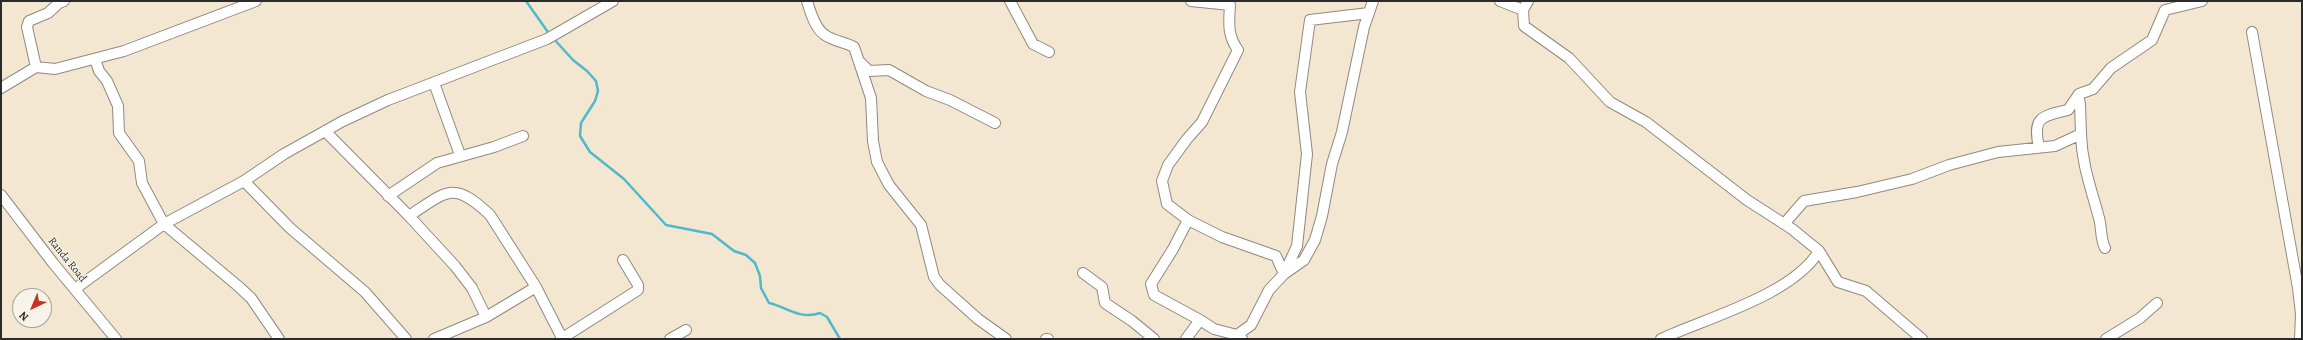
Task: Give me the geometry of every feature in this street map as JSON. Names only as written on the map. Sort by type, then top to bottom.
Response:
[{"type":"street","points":[[36,67],[27,27],[28,21],[48,13],[59,2],[64,1]]},
{"type":"street","points":[[1,88],[36,67],[55,69],[124,51],[256,1]]},
{"type":"street","points":[[75,289],[164,224],[244,181],[284,154],[325,131],[388,100],[547,40],[613,1]]},
{"type":"street","points":[[807,1],[819,30],[824,35],[844,41],[854,47],[871,98],[873,141],[877,162],[889,185],[921,225],[934,277],[940,285],[978,319],[1006,339]]},
{"type":"street","points":[[1010,1],[1033,44],[1049,52]]},
{"type":"street","points":[[1191,1],[1230,5],[1229,30],[1231,40],[1238,50],[1202,122],[1168,164],[1162,181],[1166,204],[1188,220],[1222,237],[1276,256],[1284,274]]},
{"type":"street","points":[[1188,220],[1173,250],[1151,284],[1154,295],[1200,320],[1214,330],[1240,337],[1251,325],[1262,300],[1284,274],[1304,260],[1315,240],[1373,1]]},
{"type":"street","points":[[1500,1],[1526,5],[1524,26],[1569,58],[1610,102],[1646,122],[1741,195],[1784,224],[1819,251],[1838,282],[1866,291],[1922,339]]},
{"type":"street","points":[[2039,147],[2037,124],[2039,120],[2045,115],[2068,110],[2078,96],[2093,90],[2111,68],[2152,40],[2166,10],[2202,1]]},
{"type":"street","points":[[1284,274],[1297,246],[1307,154],[1300,92],[1310,20],[1369,13]]},
{"type":"street","points":[[2252,32],[2298,288],[2301,334]]},
{"type":"street","points":[[95,58],[99,71],[107,81],[118,106],[119,133],[139,161],[142,183],[164,224],[251,298],[279,339]]},
{"type":"street","points":[[857,58],[869,71],[889,70],[926,90],[950,100],[995,123]]},
{"type":"street","points":[[434,83],[460,155]]},
{"type":"street","points":[[2078,96],[2080,104],[2082,158],[2100,220],[2101,235],[2105,248]]},
{"type":"street","points":[[325,131],[409,216],[472,288],[486,317]]},
{"type":"street","points":[[1784,224],[1804,201],[1857,192],[1912,179],[1949,166],[1998,152],[2055,146],[2081,134]]},
{"type":"street","points":[[388,196],[431,166],[460,155],[494,147],[523,136]]},
{"type":"street","points":[[244,181],[290,228],[365,292],[406,339]]},
{"type":"street","points":[[409,216],[443,194],[453,192],[463,194],[490,215],[536,287],[561,339],[638,290],[638,285],[623,260]]},
{"type":"street","name":"Randa Road","points":[[1,195],[116,339]]},
{"type":"street","points":[[1661,339],[1731,312],[1790,281],[1812,262],[1819,251]]},
{"type":"street","points":[[1083,274],[1102,287],[1105,303],[1132,321],[1154,339]]},
{"type":"street","points":[[434,339],[486,317],[536,287]]},
{"type":"street","points":[[2106,339],[2140,318],[2157,303]]},
{"type":"street","points":[[1186,339],[1200,320]]},
{"type":"street","points":[[670,339],[686,330]]},
{"type":"waterway","points":[[526,1],[550,35]]},
{"type":"waterway","points":[[553,38],[573,60],[587,71],[596,81],[598,91],[595,101],[581,123],[580,136],[590,152],[624,179],[666,225],[712,234],[734,251],[746,255],[755,263],[760,276],[761,288],[769,303],[800,314],[813,315],[820,313],[827,317],[840,339]]}]
